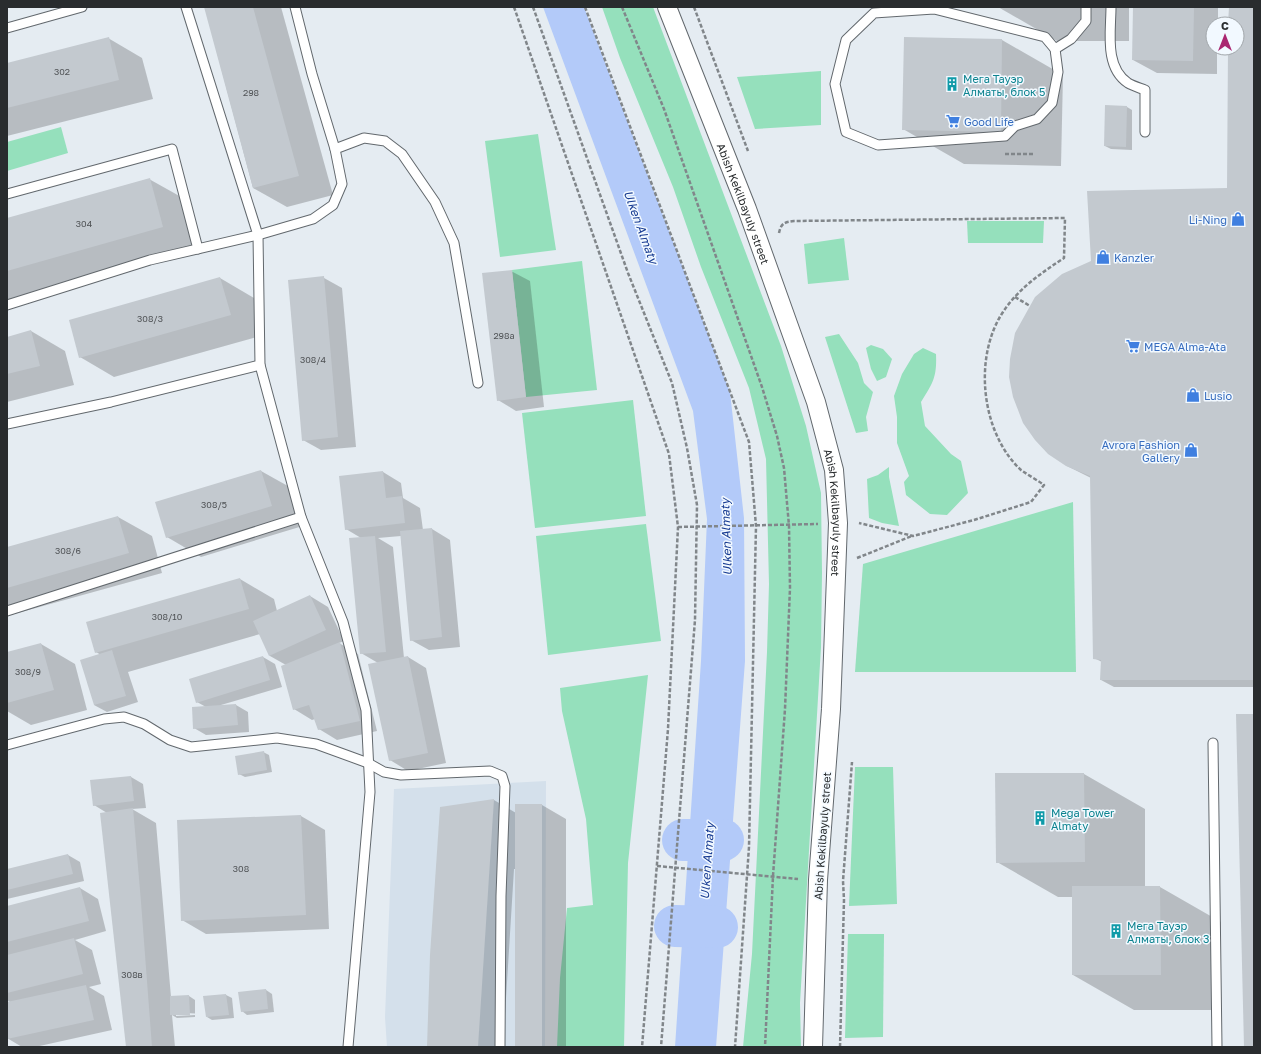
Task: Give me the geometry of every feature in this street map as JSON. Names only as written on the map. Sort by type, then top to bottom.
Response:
[{"type":"street","name":"Abish Kekilbayuly street","points":[[668,7],[747,208],[816,402],[834,470],[838,523],[832,694],[818,880],[813,1047]]},
{"type":"lane","points":[[7,28],[82,7]]},
{"type":"lane","points":[[186,7],[258,235],[260,364],[301,517],[343,622],[366,710],[370,792],[348,1047]]},
{"type":"lane","points":[[7,305],[150,260],[258,235],[313,219],[333,205],[342,184],[335,149],[312,74],[295,7]]},
{"type":"lane","points":[[1055,49],[1071,39],[1086,20],[1086,7]]},
{"type":"lane","points":[[1110,7],[1111,51],[1115,69],[1128,83],[1145,90],[1145,132]]},
{"type":"lane","points":[[934,8],[1045,37],[1055,49],[1058,72],[1052,103],[1037,119],[1015,126],[1005,136],[878,145],[846,132],[835,84],[846,40],[874,13],[934,8]]},
{"type":"lane","points":[[335,149],[364,138],[385,141],[402,154],[435,202],[454,243],[478,383]]},
{"type":"lane","points":[[7,194],[172,149],[198,249]]},
{"type":"lane","points":[[7,424],[111,402],[260,364]]},
{"type":"lane","points":[[7,611],[301,517]]},
{"type":"lane","points":[[7,745],[104,719],[124,717],[144,724],[170,740],[191,747],[277,738],[316,744],[368,763],[384,772],[401,774],[490,771],[502,776],[505,786],[501,896],[500,1047]]},
{"type":"lane","points":[[1213,743],[1217,1047]]},
{"type":"path","points":[[514,7],[670,454],[678,527],[668,729],[642,1047]]},
{"type":"path","points":[[533,7],[625,265],[672,383],[687,448],[697,505],[695,620],[677,868],[661,1047]]},
{"type":"path","points":[[585,7],[749,442],[756,526],[747,874],[735,1047]]},
{"type":"path","points":[[622,7],[664,109],[764,394],[777,436],[784,468],[789,526],[790,588],[785,708],[773,876],[766,1047]]},
{"type":"path","points":[[694,7],[749,151]]},
{"type":"path","points":[[1005,154],[1033,154]]},
{"type":"path","points":[[778,236],[780,226],[784,222],[794,221],[1065,218],[1064,258],[1021,290],[1002,312],[989,340],[985,364],[984,391],[992,422],[1004,448],[1021,470],[1044,485],[1031,502],[974,520],[913,536],[855,559]]},
{"type":"path","points":[[1015,297],[1030,306]]},
{"type":"path","points":[[856,522],[913,536]]},
{"type":"path","points":[[678,527],[701,528],[821,524]]},
{"type":"path","points":[[840,1047],[844,900],[843,881],[852,762]]},
{"type":"path","points":[[657,866],[799,879]]},
{"type":"shaded area","points":[[546,781],[545,1047],[387,1047],[385,1017],[394,789]]},
{"type":"green space","points":[[602,7],[653,7],[781,346],[806,426],[821,493],[821,647],[800,1003],[801,1047],[743,1047],[752,954],[767,652],[769,584],[766,459],[749,388],[701,267],[673,187],[620,58]]},
{"type":"green space","points":[[821,71],[821,125],[755,129],[737,77]]},
{"type":"green space","points":[[61,127],[68,153],[7,171],[7,142]]},
{"type":"green space","points":[[538,134],[556,250],[500,257],[485,141]]},
{"type":"green space","points":[[967,221],[1044,221],[1043,243],[968,243]]},
{"type":"green space","points":[[844,238],[849,280],[808,284],[804,244]]},
{"type":"green space","points":[[582,261],[597,390],[526,397],[512,270]]},
{"type":"green space","points":[[839,334],[858,363],[864,383],[873,392],[866,417],[868,431],[856,433],[825,337]]},
{"type":"green space","points":[[871,345],[883,349],[892,359],[886,377],[877,381],[871,369],[866,348]]},
{"type":"green space","points":[[923,348],[936,354],[935,374],[929,390],[921,402],[925,426],[951,454],[961,461],[968,493],[947,515],[930,514],[906,495],[904,482],[909,476],[897,443],[897,417],[894,396],[902,374],[914,354]]},
{"type":"green space","points":[[633,400],[646,516],[535,528],[522,413]]},
{"type":"green space","points":[[889,467],[889,477],[899,526],[882,523],[869,518],[867,479],[878,475]]},
{"type":"green space","points":[[1073,502],[1076,672],[855,672],[863,564]]},
{"type":"green space","points":[[646,524],[661,641],[548,655],[536,536]]},
{"type":"green space","points":[[648,675],[628,863],[624,1047],[557,1047],[560,978],[567,908],[593,905],[586,819],[562,711],[560,688]]},
{"type":"green space","points":[[855,767],[893,767],[897,904],[849,906]]},
{"type":"green space","points":[[848,934],[884,934],[883,1037],[845,1038]]},
{"type":"water","name":"Ulken Almaty","points":[[543,7],[584,7],[730,392],[744,518],[745,661],[716,1047],[675,1047],[701,661],[707,519],[693,411]]},
{"type":"building","points":[[204,7],[253,7],[299,176],[253,188]]},
{"type":"building","points":[[1133,7],[1194,7],[1193,61],[1132,60]]},
{"type":"building","name":"MEGA Alma-Ata","points":[[1229,7],[1254,7],[1254,680],[1100,680],[1101,660],[1093,659],[1090,476],[1066,466],[1048,454],[1035,440],[1023,423],[1013,397],[1009,377],[1010,359],[1015,333],[1035,297],[1062,274],[1091,261],[1087,191],[1227,188],[1228,56],[1245,56],[1245,16],[1228,16]]},
{"type":"building","points":[[109,37],[119,80],[7,108],[7,63]]},
{"type":"building","name":"Мега Тауэр Алматы, блок 5","points":[[904,37],[1002,39],[1001,132],[902,130]]},
{"type":"building","points":[[1105,105],[1127,106],[1126,147],[1104,146]]},
{"type":"building","points":[[150,178],[163,227],[7,271],[7,218]]},
{"type":"building","points":[[512,270],[526,397],[497,401],[482,273]]},
{"type":"building","points":[[324,276],[338,437],[302,441],[288,280]]},
{"type":"building","points":[[220,277],[231,315],[79,358],[69,320]]},
{"type":"building","points":[[31,330],[40,366],[7,374],[7,337]]},
{"type":"building","points":[[261,470],[272,506],[166,538],[155,502]]},
{"type":"building","points":[[383,471],[386,498],[402,496],[405,523],[345,530],[339,476]]},
{"type":"building","points":[[118,516],[129,553],[7,588],[7,547]]},
{"type":"building","points":[[432,528],[442,637],[410,641],[400,531]]},
{"type":"building","points":[[375,536],[386,652],[360,654],[349,538]]},
{"type":"building","points":[[240,578],[249,609],[95,653],[86,622]]},
{"type":"building","points":[[310,595],[326,630],[269,656],[253,621]]},
{"type":"building","points":[[340,642],[360,721],[318,730],[309,705],[293,710],[281,666]]},
{"type":"building","points":[[41,643],[54,690],[7,703],[7,652]]},
{"type":"building","points":[[112,650],[126,696],[94,705],[80,660]]},
{"type":"building","points":[[263,656],[270,680],[196,703],[189,679]]},
{"type":"building","points":[[408,656],[428,753],[389,761],[368,664]]},
{"type":"building","points":[[236,704],[238,725],[193,729],[192,707]]},
{"type":"building","points":[[1236,714],[1254,714],[1254,1047],[1244,1047]]},
{"type":"building","points":[[264,751],[267,770],[238,775],[235,756]]},
{"type":"building","name":"Mega Tower Almaty","points":[[995,773],[1084,773],[1085,862],[996,863]]},
{"type":"building","points":[[131,776],[134,801],[93,806],[90,780]]},
{"type":"building","points":[[494,799],[478,1047],[427,1047],[430,955],[440,807]]},
{"type":"building","points":[[515,804],[542,804],[542,1047],[515,1047]]},
{"type":"building","points":[[133,808],[152,1047],[126,1047],[100,813]]},
{"type":"building","points":[[301,815],[306,915],[181,921],[177,820]]},
{"type":"building","points":[[68,854],[73,874],[7,890],[7,869]]},
{"type":"building","name":"Мега Тауэр Алматы, блок 3","points":[[1072,886],[1160,886],[1161,975],[1072,975]]},
{"type":"building","points":[[80,887],[89,921],[7,942],[7,906]]},
{"type":"building","points":[[74,938],[83,974],[7,993],[7,955]]},
{"type":"building","points":[[86,985],[94,1020],[7,1039],[7,1002]]},
{"type":"building","points":[[266,989],[268,1009],[241,1012],[238,992]]},
{"type":"building","points":[[226,994],[229,1015],[206,1017],[203,996]]},
{"type":"building","points":[[189,995],[190,1015],[170,1015],[170,996]]},
{"type":"waterway","name":"Ulken Almaty","points":[[683,840],[723,840]]},
{"type":"waterway","points":[[675,926],[717,927]]},
{"type":"place","name":"Мега Тауэр Алматы, блок 5","points":[[952,84]]},
{"type":"place","name":"Good Life","points":[[953,121]]},
{"type":"place","name":"Li-Ning","points":[[1238,219]]},
{"type":"place","name":"Kanzler","points":[[1103,257]]},
{"type":"place","name":"MEGA Alma-Ata","points":[[1133,346]]},
{"type":"place","name":"Lusio","points":[[1193,395]]},
{"type":"place","name":"Avrora Fashion Gallery","points":[[1191,450]]},
{"type":"place","name":"Mega Tower Almaty","points":[[1040,818]]},
{"type":"place","name":"Мега Тауэр Алматы, блок 3","points":[[1116,931]]}]
